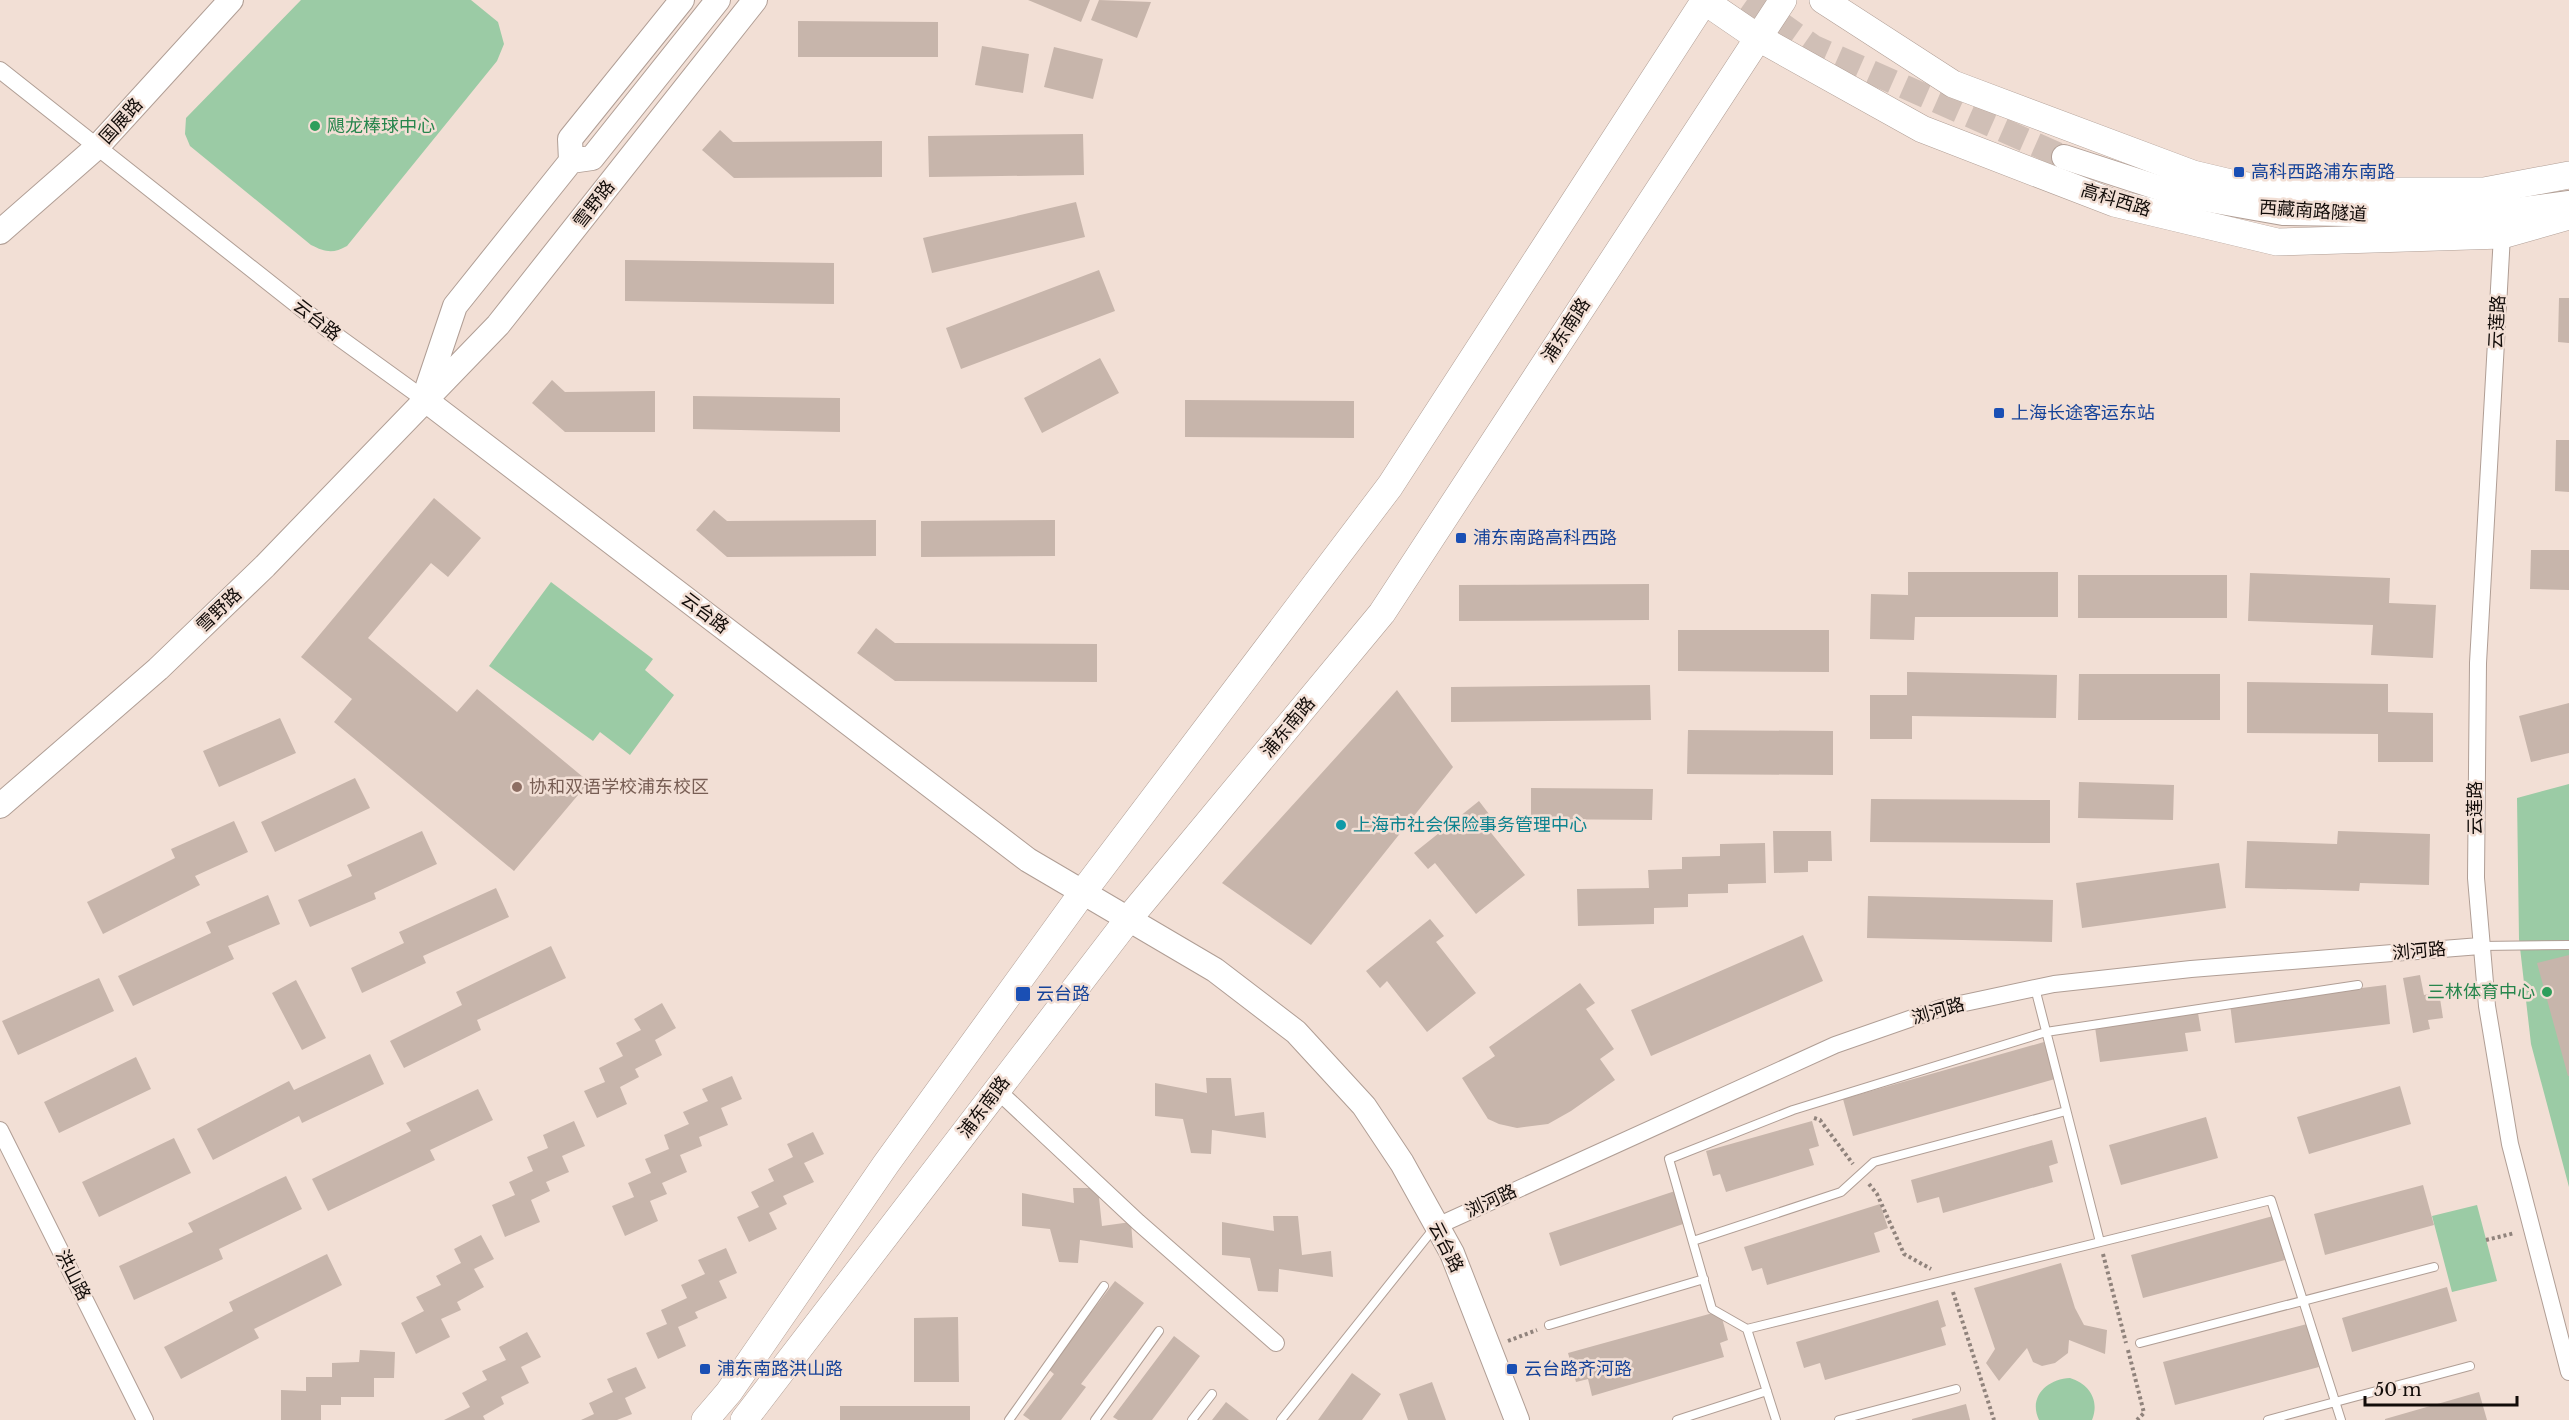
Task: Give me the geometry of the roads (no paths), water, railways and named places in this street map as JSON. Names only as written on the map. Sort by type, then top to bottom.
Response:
[{"type":"main road","name":"高科西路","points":[[1704,0],[1757,37],[1922,129],[2114,203],[2277,242],[2502,235],[2569,216]]},
{"type":"main road","points":[[705,1420],[729,1392],[886,1164],[1083,892],[1390,486],[1704,0]]},
{"type":"main road","name":"浦东南路","points":[[744,1420],[1130,917],[1382,613],[1783,0]]},
{"type":"main road","points":[[1822,0],[1953,84],[2193,174],[2235,184],[2284,190],[2484,191],[2569,175]]},
{"type":"street","name":"国展路","points":[[0,232],[97,147],[231,0]]},
{"type":"street","points":[[682,0],[570,139],[571,161],[592,158],[718,0]]},
{"type":"street","name":"雪野路","points":[[0,806],[183,645],[273,558],[424,399],[498,325],[755,0]]},
{"type":"street","name":"云台路","points":[[0,70],[334,334],[424,399],[1028,860],[1130,917],[1243,989],[1296,1032],[1320,1056],[1384,1133],[1435,1227],[1452,1253],[1517,1420]]},
{"type":"street","name":"西藏南路隧道","points":[[2064,157],[2181,195],[2283,213],[2468,216],[2569,203]]},
{"type":"street","name":"雪野路","points":[[424,399],[455,306],[571,161]]},
{"type":"street","name":"云莲路","points":[[2502,235],[2475,726],[2476,878],[2480,946],[2497,1078],[2510,1144],[2569,1372]]},
{"type":"street","name":"浏河路","points":[[1435,1227],[1835,1045],[1941,1008],[2035,988],[2191,969],[2480,946]]},
{"type":"street","points":[[997,1090],[1138,1222],[1276,1343]]},
{"type":"street","name":"洪山路","points":[[0,1130],[145,1420]]},
{"type":"lane","points":[[2480,946],[2569,945]]},
{"type":"lane","points":[[1776,1420],[1747,1329],[1712,1309],[1669,1159],[1793,1110],[2046,1032],[2358,985]]},
{"type":"lane","points":[[2035,988],[2100,1242]]},
{"type":"lane","points":[[1693,1241],[1841,1192],[1874,1162],[2066,1111]]},
{"type":"lane","points":[[1747,1329],[2271,1200],[2341,1420]]},
{"type":"lane","points":[[1281,1420],[1435,1227]]},
{"type":"lane","points":[[2140,1343],[2434,1267]]},
{"type":"lane","points":[[1549,1325],[1704,1279]]},
{"type":"lane","points":[[1009,1420],[1104,1286]]},
{"type":"lane","points":[[1095,1420],[1159,1331]]},
{"type":"lane","points":[[2268,1420],[2470,1366]]},
{"type":"lane","points":[[1839,1420],[1956,1389]]},
{"type":"lane","points":[[1677,1420],[1767,1391]]},
{"type":"lane","points":[[1191,1420],[1212,1394]]},
{"type":"tunnel","points":[[1747,0],[1814,47],[2064,157]]},
{"type":"place","name":"飓龙棒球中心","points":[[315,126]]},
{"type":"place","name":"高科西路浦东南路","points":[[2239,172]]},
{"type":"place","name":"上海长途客运东站","points":[[1999,413]]},
{"type":"place","name":"浦东南路高科西路","points":[[1461,538]]},
{"type":"place","name":"协和双语学校浦东校区","points":[[517,787]]},
{"type":"place","name":"上海市社会保险事务管理中心","points":[[1341,825]]},
{"type":"place","name":"三林体育中心","points":[[2547,992]]},
{"type":"place","name":"云台路","points":[[1023,994]]},
{"type":"place","name":"浦东南路洪山路","points":[[705,1369]]},
{"type":"place","name":"云台路齐河路","points":[[1512,1369]]}]
